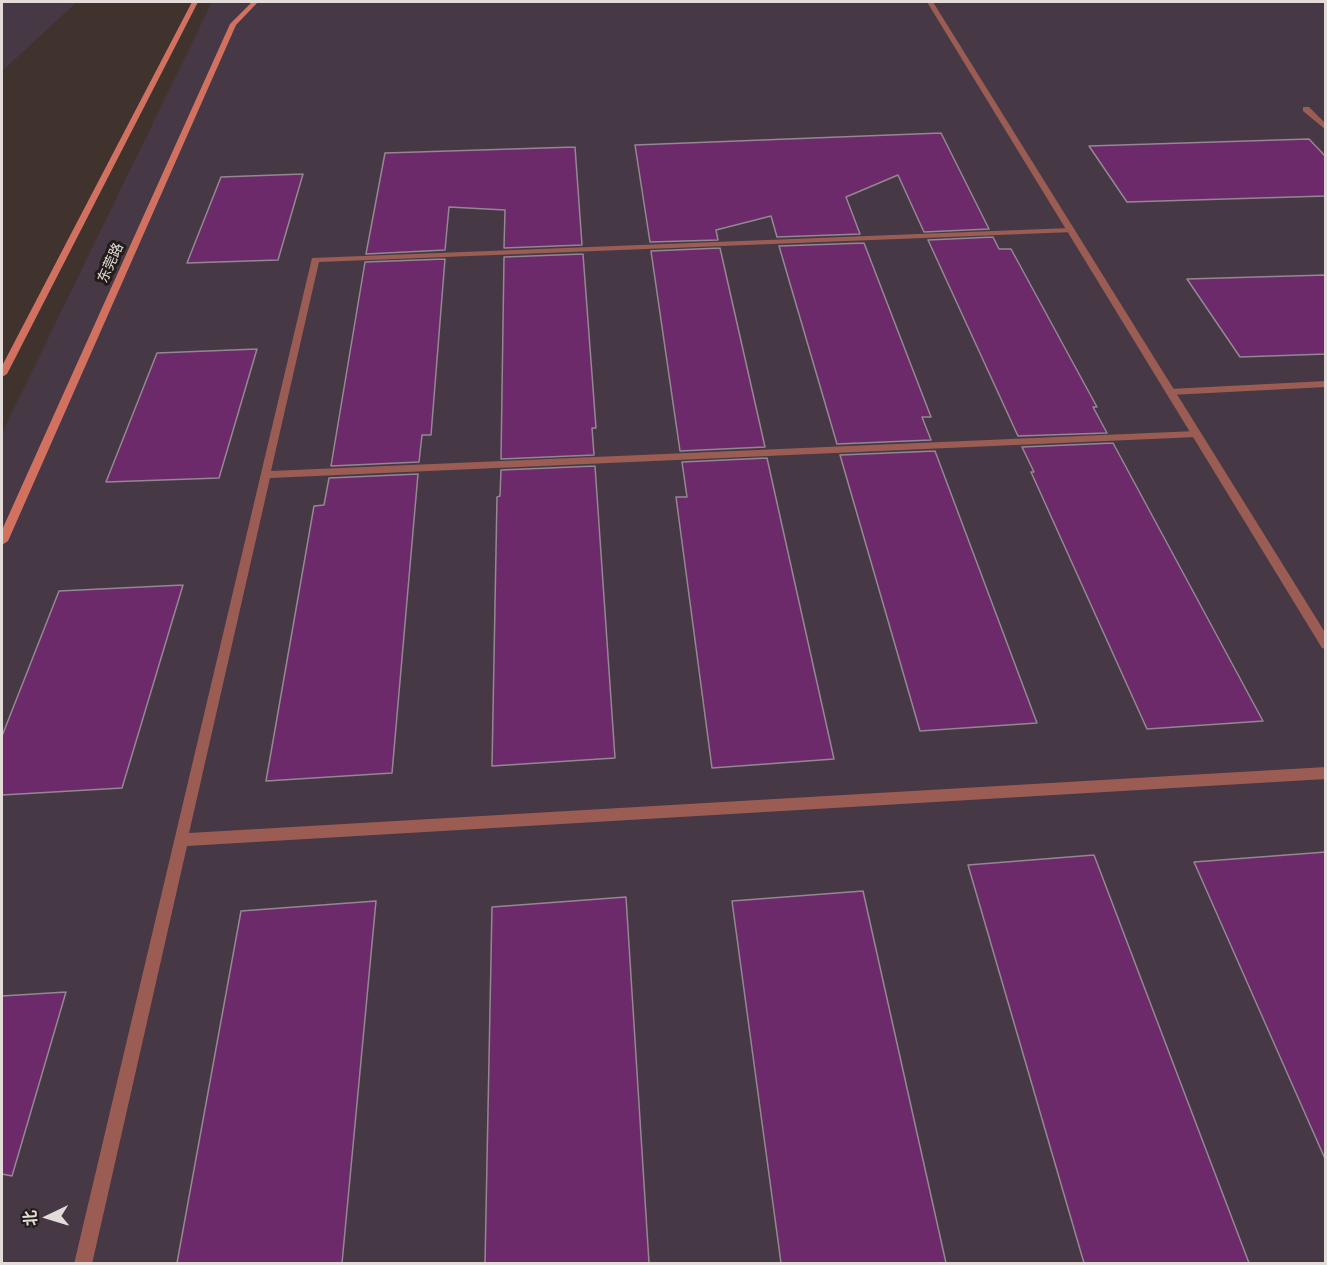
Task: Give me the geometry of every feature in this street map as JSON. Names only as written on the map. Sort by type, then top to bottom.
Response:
[{"type":"street","points":[[2,374],[195,2]]},
{"type":"street","name":"东莞路","points":[[2,541],[233,24],[255,2]]},
{"type":"street","points":[[930,2],[1326,645]]},
{"type":"street","points":[[1306,109],[1326,128]]},
{"type":"street","points":[[84,1263],[315,260],[1070,230]]},
{"type":"street","points":[[1170,392],[1326,384]]},
{"type":"street","points":[[266,475],[1196,434]]},
{"type":"street","points":[[181,840],[1326,773]]},
{"type":"shaded area","points":[[2,2],[77,2],[2,71]]},
{"type":"shaded area","points":[[212,2],[1325,2],[1325,1263],[2,1263],[2,433]]},
{"type":"building","points":[[941,133],[989,229],[924,232],[898,175],[846,197],[860,234],[777,237],[771,216],[716,230],[718,240],[650,242],[635,145]]},
{"type":"building","points":[[1309,139],[1326,157],[1326,196],[1127,202],[1089,146]]},
{"type":"building","points":[[575,147],[582,245],[504,248],[505,210],[449,207],[445,250],[366,254],[385,153]]},
{"type":"building","points":[[303,174],[278,260],[187,263],[221,177]]},
{"type":"building","points":[[993,237],[999,249],[1011,249],[1097,407],[1093,407],[1107,433],[1018,436],[928,240]]},
{"type":"building","points":[[864,243],[931,417],[922,417],[931,440],[837,444],[779,246]]},
{"type":"building","points":[[720,248],[765,447],[680,451],[651,251]]},
{"type":"building","points":[[583,254],[596,428],[592,428],[594,455],[501,459],[504,257]]},
{"type":"building","points":[[445,259],[431,435],[422,435],[419,462],[331,466],[365,262]]},
{"type":"building","points":[[1326,275],[1326,354],[1240,357],[1187,279]]},
{"type":"building","points":[[257,349],[219,478],[106,482],[157,353]]},
{"type":"building","points":[[1113,443],[1263,721],[1147,729],[1031,472],[1034,472],[1022,447]]},
{"type":"building","points":[[935,451],[1037,723],[920,731],[840,455]]},
{"type":"building","points":[[767,458],[834,759],[712,768],[676,497],[687,497],[682,462]]},
{"type":"building","points":[[595,466],[615,758],[492,766],[497,497],[500,496],[501,470]]},
{"type":"building","points":[[418,474],[392,773],[266,781],[314,506],[324,505],[329,478]]},
{"type":"building","points":[[183,585],[122,788],[2,795],[2,736],[59,591]]},
{"type":"building","points":[[1326,852],[1326,1161],[1194,862]]},
{"type":"building","points":[[1094,855],[1249,1263],[1084,1263],[968,865]]},
{"type":"building","points":[[863,891],[946,1263],[781,1263],[732,901]]},
{"type":"building","points":[[626,897],[649,1263],[485,1263],[492,907]]},
{"type":"building","points":[[376,901],[342,1263],[177,1263],[241,911]]},
{"type":"building","points":[[66,992],[12,1176],[2,1174],[2,996]]}]
